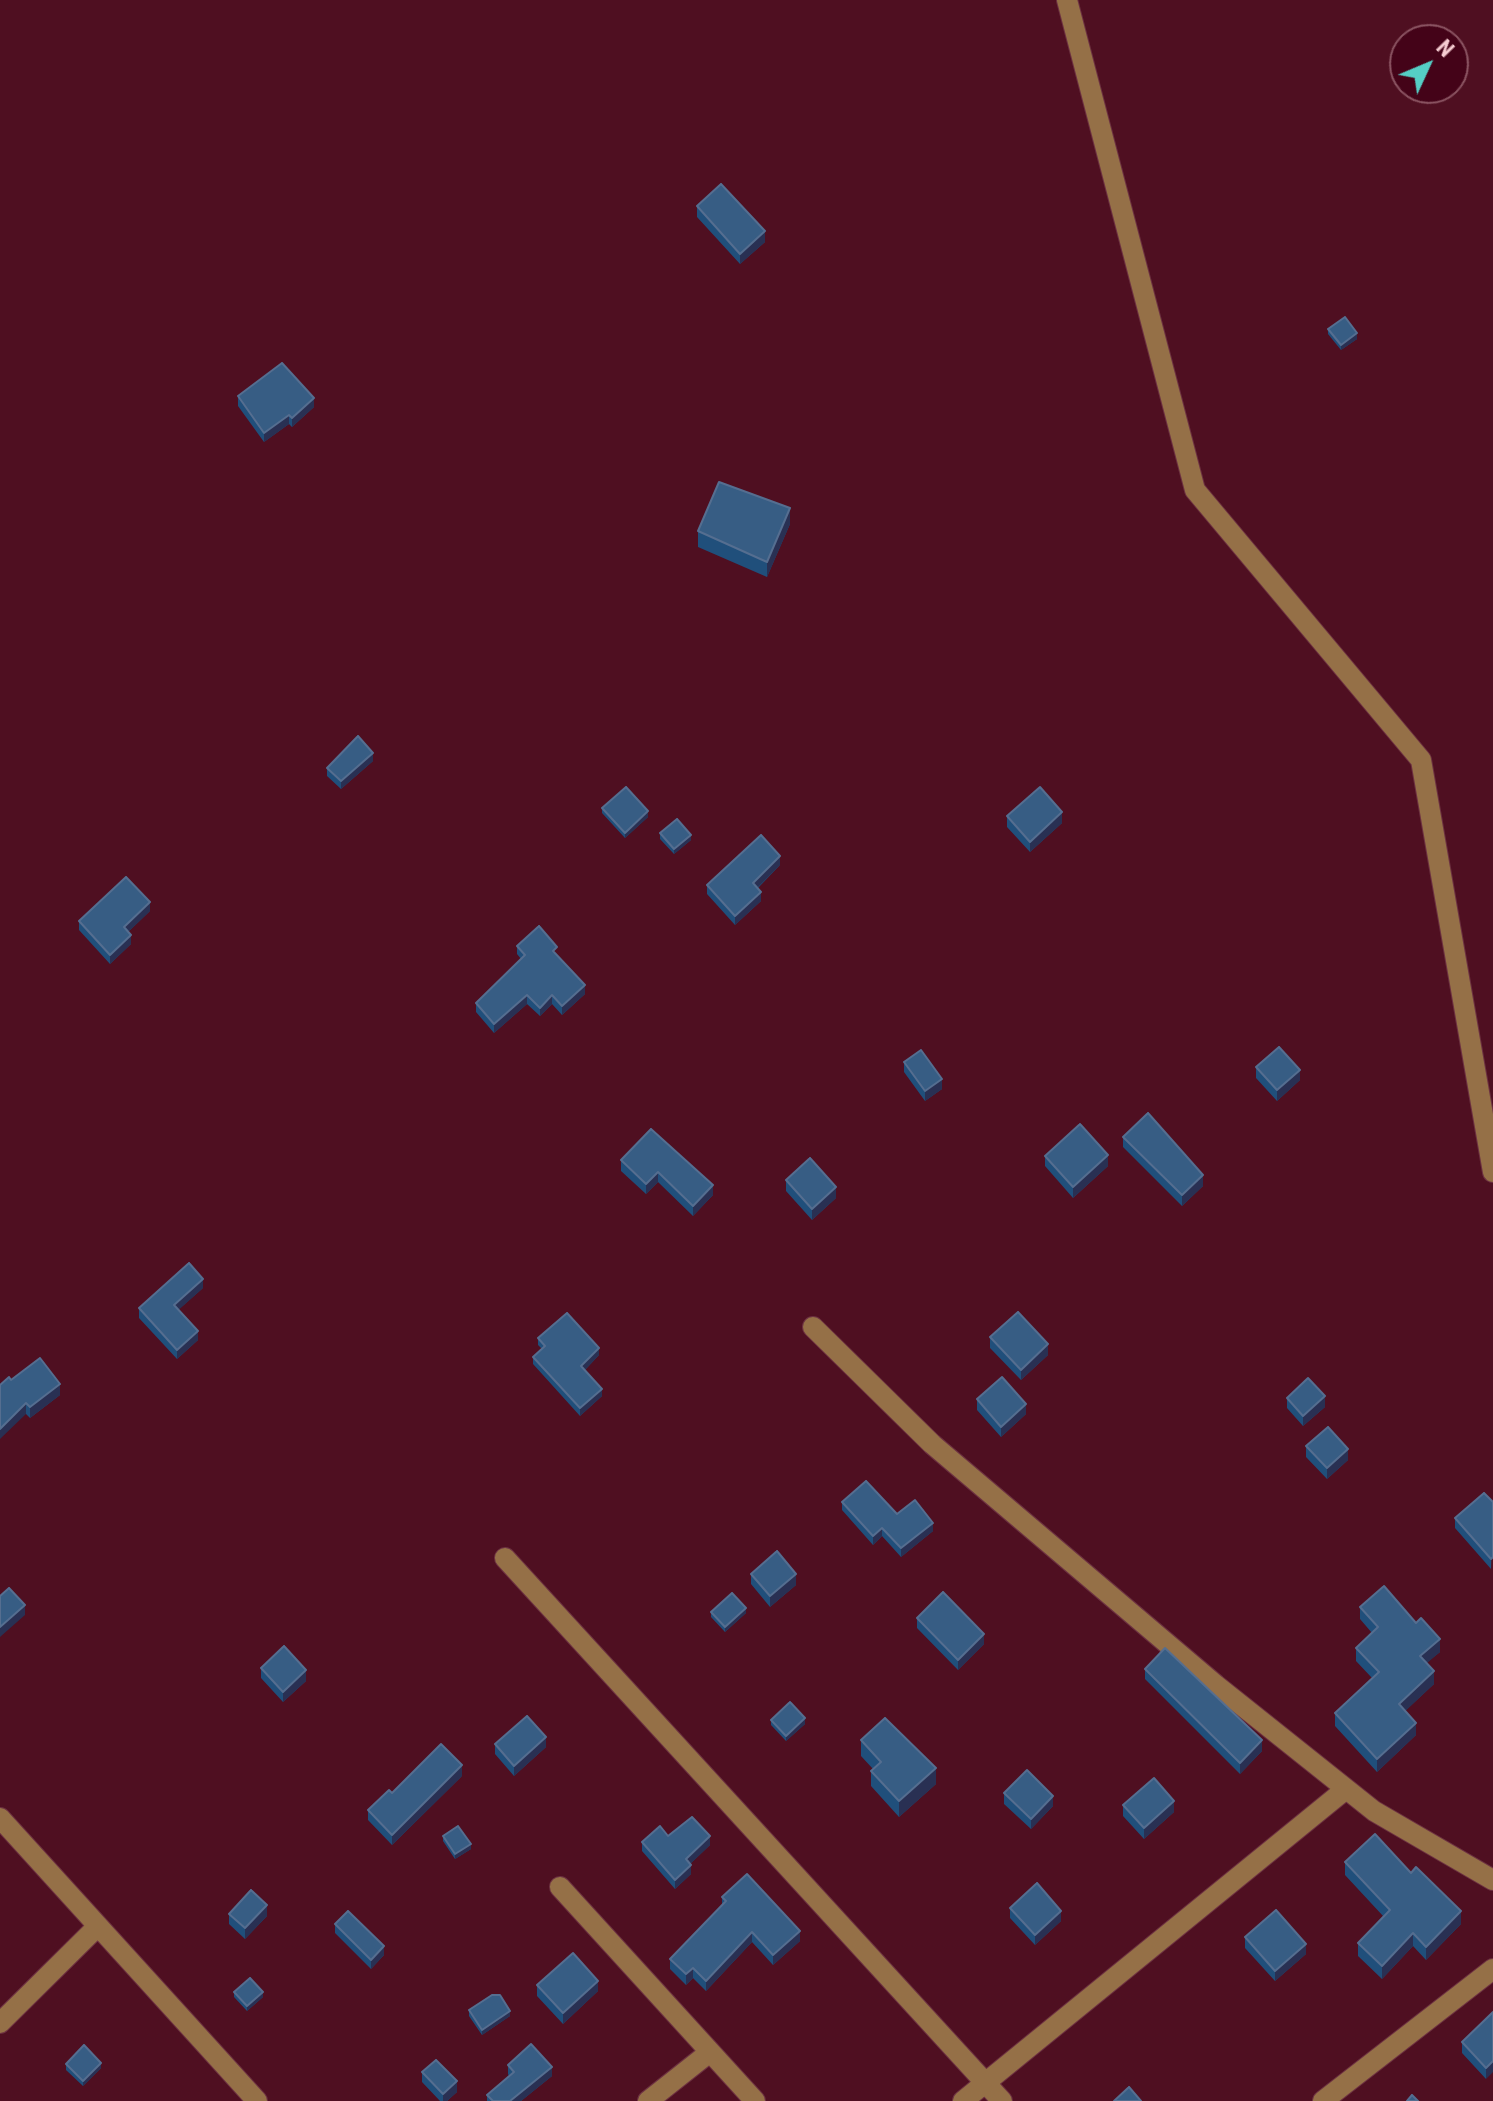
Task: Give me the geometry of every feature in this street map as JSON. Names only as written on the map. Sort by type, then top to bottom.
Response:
[{"type":"street","points":[[1067,0],[1195,490],[1421,760],[1493,1172]]},
{"type":"street","points":[[813,1327],[932,1444],[1216,1685],[1374,1811],[1493,1880]]},
{"type":"street","points":[[505,1558],[1002,2101]]},
{"type":"street","points":[[963,2101],[1346,1789]]},
{"type":"street","points":[[0,1818],[257,2101]]},
{"type":"street","points":[[560,1887],[755,2101]]},
{"type":"street","points":[[0,2023],[98,1926]]},
{"type":"street","points":[[1323,2101],[1493,1969]]},
{"type":"street","points":[[648,2101],[710,2052]]},
{"type":"building","points":[[721,184],[765,231],[740,254],[697,206]]},
{"type":"building","points":[[1345,317],[1357,333],[1341,345],[1328,329]]},
{"type":"building","points":[[282,363],[314,398],[292,418],[289,415],[264,433],[238,396]]},
{"type":"building","points":[[719,482],[790,508],[767,562],[698,531]]},
{"type":"building","points":[[358,736],[373,753],[341,781],[327,768]]},
{"type":"building","points":[[626,787],[648,811],[625,833],[602,808]]},
{"type":"building","points":[[1040,787],[1062,812],[1030,842],[1007,816]]},
{"type":"building","points":[[677,819],[691,835],[674,849],[660,833]]},
{"type":"building","points":[[761,835],[780,856],[753,883],[761,892],[735,916],[707,885]]},
{"type":"building","points":[[126,877],[150,902],[124,927],[131,935],[110,955],[79,921]]},
{"type":"building","points":[[539,926],[557,947],[553,951],[585,985],[562,1006],[552,995],[540,1008],[527,995],[494,1024],[476,1003],[525,955],[517,946]]},
{"type":"building","points":[[1279,1047],[1300,1070],[1277,1090],[1256,1067]]},
{"type":"building","points":[[921,1050],[942,1079],[925,1091],[904,1062]]},
{"type":"building","points":[[1148,1113],[1203,1175],[1182,1195],[1123,1137]]},
{"type":"building","points":[[1080,1124],[1108,1155],[1073,1187],[1045,1156]]},
{"type":"building","points":[[651,1129],[713,1185],[693,1206],[658,1172],[646,1184],[621,1160]]},
{"type":"building","points":[[810,1158],[836,1187],[812,1209],[786,1180]]},
{"type":"building","points":[[189,1263],[203,1279],[174,1305],[198,1331],[177,1350],[139,1308]]},
{"type":"building","points":[[1018,1312],[1048,1344],[1021,1370],[990,1337]]},
{"type":"building","points":[[567,1313],[599,1348],[581,1366],[602,1389],[580,1408],[533,1357],[545,1346],[538,1338]]},
{"type":"building","points":[[40,1358],[60,1384],[30,1407],[26,1403],[0,1429],[0,1385]]},
{"type":"building","points":[[1002,1377],[1026,1404],[1001,1427],[977,1399]]},
{"type":"building","points":[[1308,1378],[1325,1396],[1303,1416],[1287,1398]]},
{"type":"building","points":[[1328,1427],[1348,1449],[1327,1468],[1306,1446]]},
{"type":"building","points":[[866,1481],[897,1514],[915,1500],[933,1523],[901,1548],[882,1528],[873,1536],[842,1502]]},
{"type":"building","points":[[1484,1493],[1493,1502],[1491,1559],[1455,1518]]},
{"type":"building","points":[[777,1551],[796,1574],[770,1596],[751,1574]]},
{"type":"building","points":[[1384,1586],[1416,1623],[1421,1618],[1440,1639],[1420,1656],[1434,1671],[1399,1704],[1416,1723],[1377,1759],[1335,1713],[1379,1672],[1356,1648],[1378,1627],[1360,1607]]},
{"type":"building","points":[[9,1588],[25,1605],[0,1627],[0,1596]]},
{"type":"building","points":[[943,1592],[984,1634],[958,1660],[917,1618]]},
{"type":"building","points":[[732,1593],[746,1608],[725,1627],[711,1612]]},
{"type":"building","points":[[284,1646],[306,1670],[283,1692],[261,1668]]},
{"type":"building","points":[[1165,1648],[1262,1740],[1240,1763],[1145,1669]]},
{"type":"building","points":[[790,1702],[805,1718],[786,1736],[771,1720]]},
{"type":"building","points":[[527,1716],[546,1737],[514,1766],[495,1744]]},
{"type":"building","points":[[885,1718],[936,1768],[899,1801],[871,1771],[881,1762],[861,1740]]},
{"type":"building","points":[[441,1744],[462,1765],[392,1835],[368,1810],[389,1790],[392,1793]]},
{"type":"building","points":[[1027,1770],[1053,1796],[1031,1819],[1004,1793]]},
{"type":"building","points":[[1154,1778],[1174,1801],[1144,1828],[1123,1805]]},
{"type":"building","points":[[692,1817],[710,1836],[686,1859],[691,1865],[675,1880],[642,1842],[660,1826],[668,1836]]},
{"type":"building","points":[[458,1826],[471,1844],[455,1854],[443,1836]]},
{"type":"building","points":[[1375,1834],[1411,1873],[1416,1867],[1461,1911],[1426,1947],[1413,1933],[1382,1966],[1358,1943],[1390,1910],[1345,1862]]},
{"type":"building","points":[[747,1874],[800,1931],[773,1955],[752,1932],[706,1981],[693,1968],[686,1974],[670,1959],[726,1901],[722,1897]]},
{"type":"building","points":[[1037,1883],[1061,1911],[1035,1935],[1010,1908]]},
{"type":"building","points":[[251,1890],[267,1905],[245,1928],[229,1914]]},
{"type":"building","points":[[1276,1910],[1306,1944],[1275,1971],[1245,1937]]},
{"type":"building","points":[[348,1911],[384,1946],[371,1960],[335,1924]]},
{"type":"building","points":[[573,1953],[598,1981],[563,2013],[537,1985]]},
{"type":"building","points":[[250,1978],[263,1992],[247,2006],[234,1992]]},
{"type":"building","points":[[492,1995],[500,1995],[510,2011],[482,2030],[469,2010]]},
{"type":"building","points":[[1493,2012],[1493,2061],[1486,2068],[1462,2042]]},
{"type":"building","points":[[531,2044],[552,2067],[510,2101],[493,2101],[487,2095],[514,2072],[508,2065]]},
{"type":"building","points":[[84,2045],[101,2063],[83,2081],[66,2064]]},
{"type":"building","points":[[436,2060],[457,2081],[443,2094],[422,2072]]},
{"type":"building","points":[[1129,2087],[1141,2101],[1114,2101]]}]
